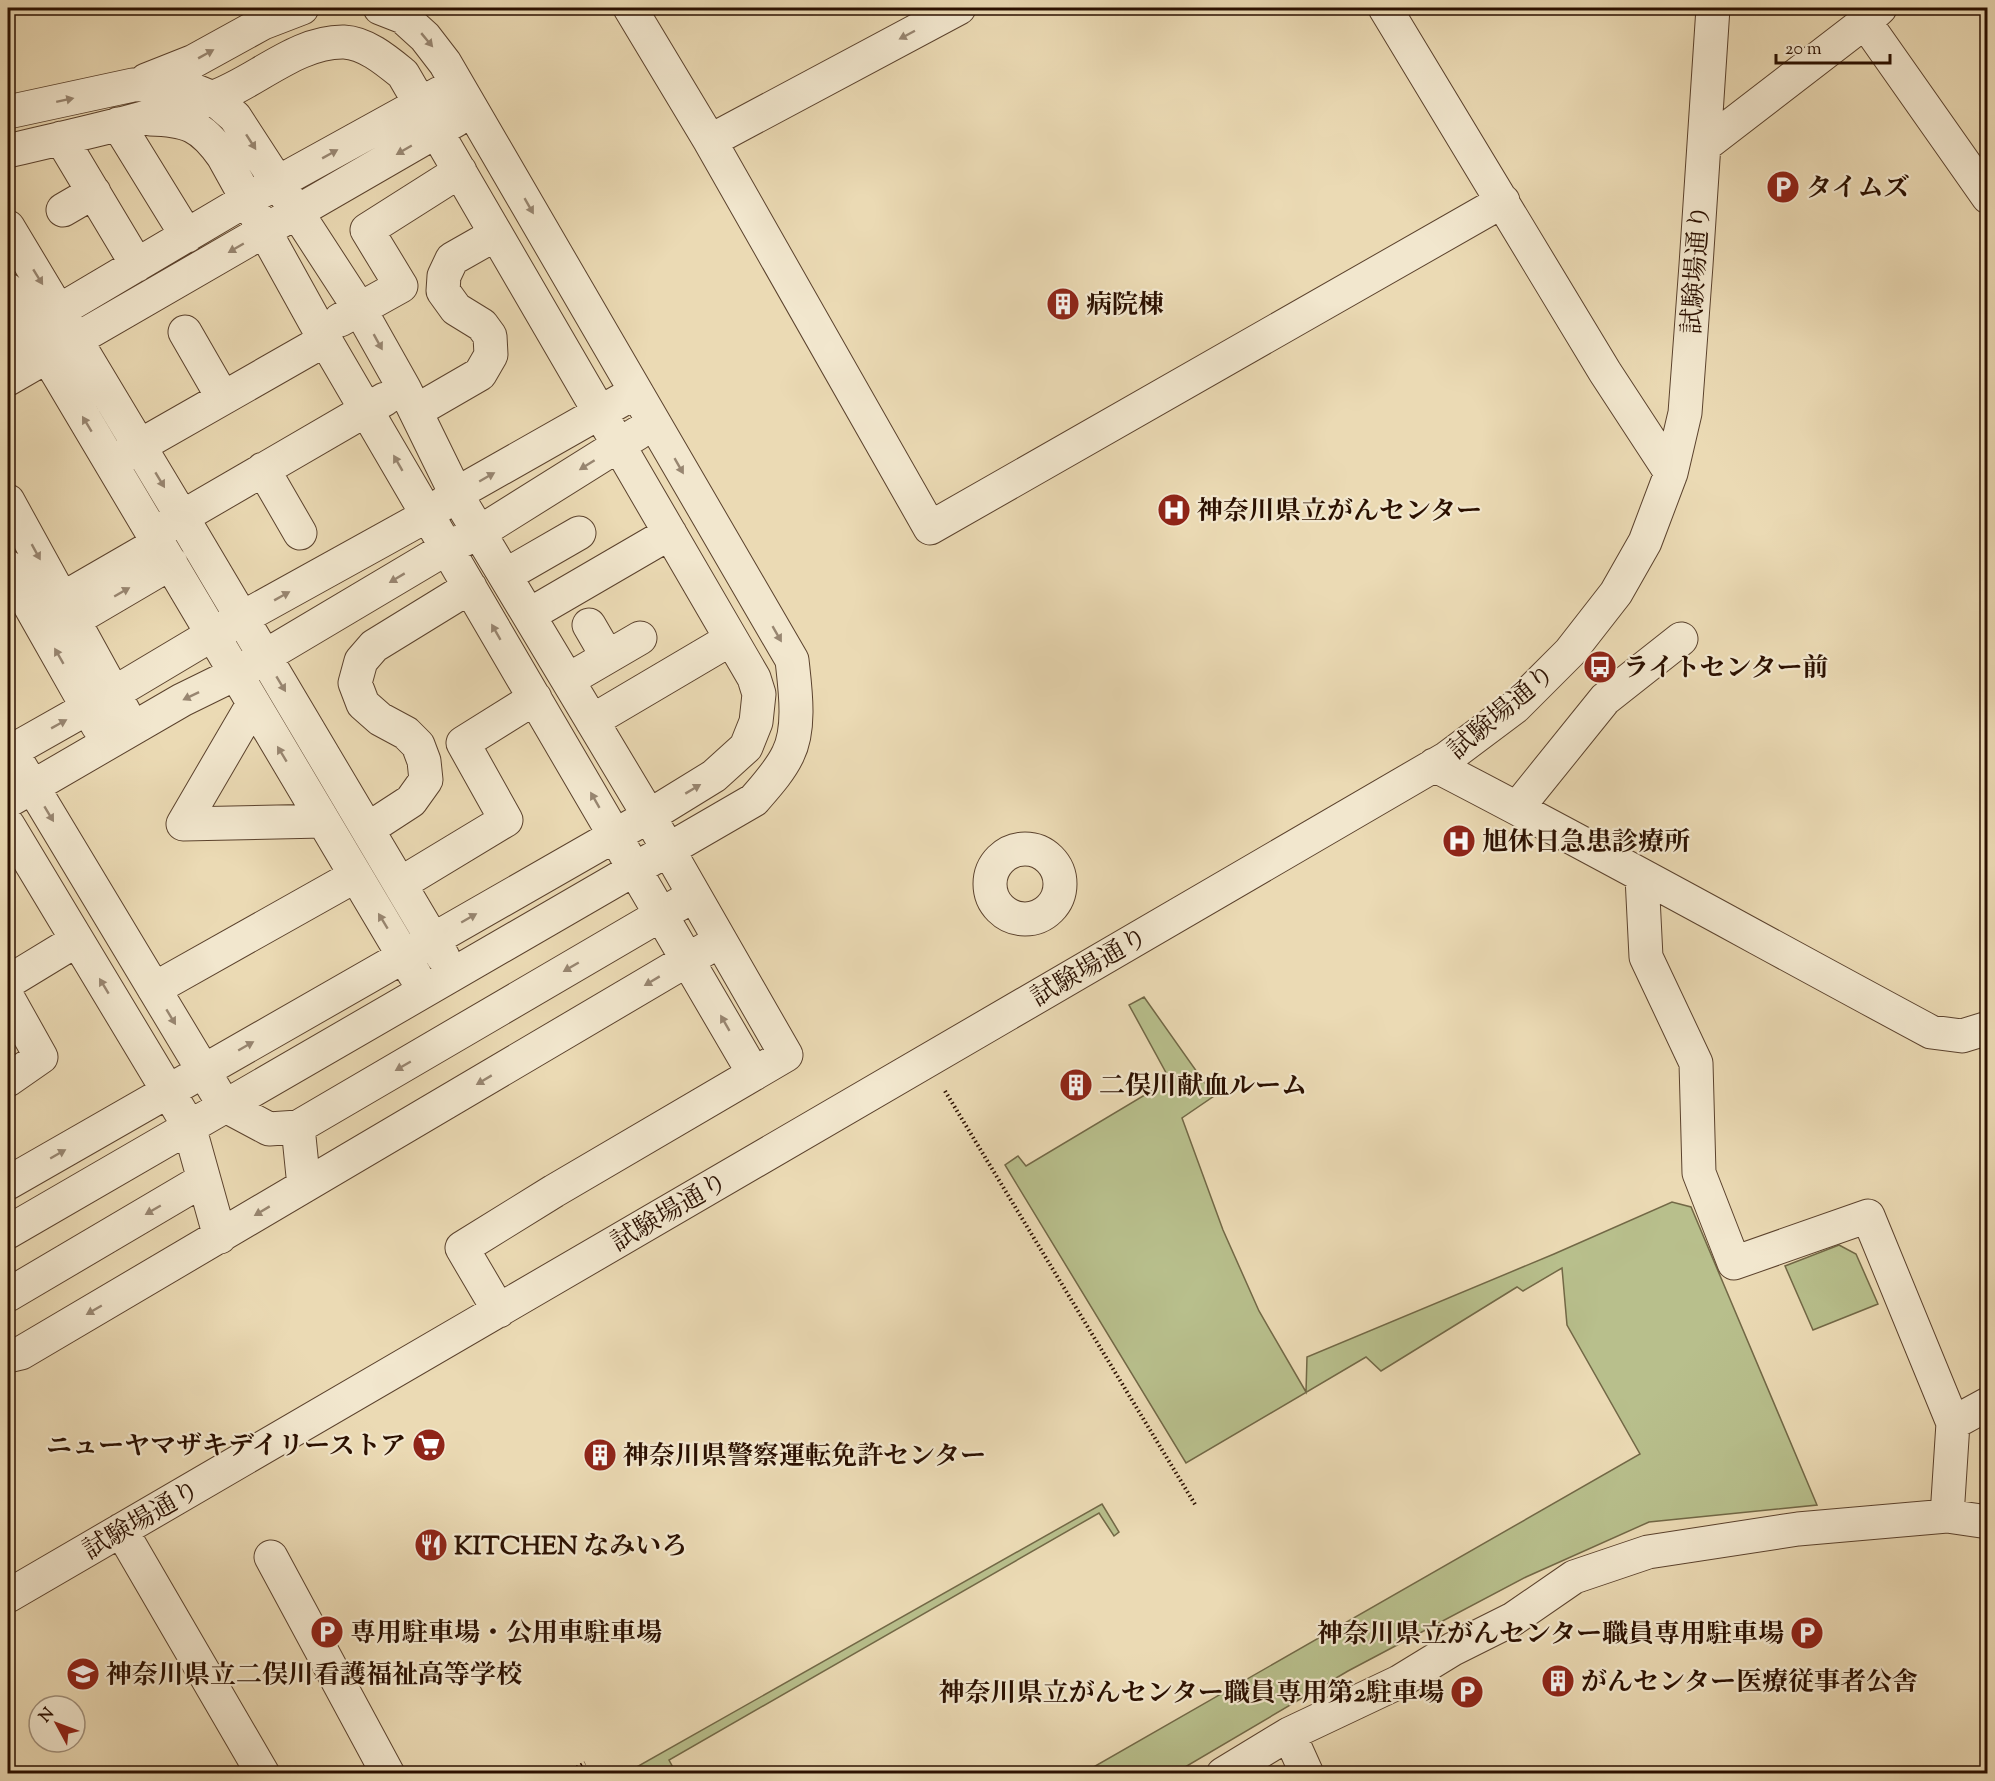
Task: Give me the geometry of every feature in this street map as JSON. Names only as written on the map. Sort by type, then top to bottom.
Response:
[{"type":"street","points":[[8,112],[133,85],[194,61],[264,23],[302,8]]},
{"type":"street","points":[[8,1231],[754,800],[789,753],[795,723],[796,701],[792,660],[444,63],[425,37],[403,17],[380,8]]},
{"type":"street","points":[[630,8],[710,141],[930,528],[1503,201]]},
{"type":"street","points":[[710,141],[959,8]]},
{"type":"street","points":[[1385,8],[1605,372],[1671,473]]},
{"type":"street","name":"試験場通り","points":[[8,1596],[1447,758],[1515,706],[1570,652],[1616,593],[1645,542],[1671,473],[1684,413],[1713,8]]},
{"type":"street","points":[[1704,146],[1873,15],[1988,197]]},
{"type":"street","points":[[8,151],[213,98],[313,47],[345,42],[376,52],[403,74],[421,104],[732,639],[754,678],[759,693],[756,722],[746,747],[714,776],[649,816],[167,1091],[11,1173],[39,1213]]},
{"type":"street","points":[[133,85],[176,83],[213,98],[235,117],[359,309],[410,399],[456,494],[649,816],[786,1054],[462,1248],[499,1311]]},
{"type":"street","points":[[19,335],[277,183],[421,104],[465,97]]},
{"type":"street","points":[[8,379],[437,132],[465,97]]},
{"type":"street","points":[[130,121],[171,120],[199,128],[214,142],[323,335],[754,1074]]},
{"type":"street","points":[[130,121],[187,236]]},
{"type":"street","points":[[61,138],[137,265]]},
{"type":"street","points":[[110,463],[223,398],[323,335],[359,309],[401,286],[367,230],[460,171]]},
{"type":"street","points":[[63,210],[94,192]]},
{"type":"street","points":[[8,227],[453,975]]},
{"type":"street","points":[[68,610],[161,547],[182,517],[263,469],[368,410],[410,399],[480,374],[491,355],[490,336],[482,325],[456,309],[443,291],[444,276],[453,259],[496,234]]},
{"type":"street","points":[[8,290],[19,335],[47,357],[423,990]]},
{"type":"street","points":[[184,332],[223,398]]},
{"type":"street","points":[[636,392],[456,494],[429,515],[8,750],[20,794],[154,989],[224,1105],[269,1129],[298,1127],[695,895]]},
{"type":"street","points":[[20,794],[182,700],[235,674],[447,548],[480,532],[654,423]]},
{"type":"street","points":[[263,469],[300,533]]},
{"type":"street","points":[[8,501],[68,610],[101,700]]},
{"type":"street","points":[[530,520],[547,551]]},
{"type":"street","points":[[506,575],[579,533]]},
{"type":"street","points":[[529,615],[670,533]]},
{"type":"street","points":[[8,567],[101,700],[120,736]]},
{"type":"street","points":[[368,830],[411,801],[426,780],[424,761],[418,745],[406,733],[380,719],[363,704],[356,683],[361,661],[374,646],[470,587]]},
{"type":"street","points":[[589,625],[607,656]]},
{"type":"street","points":[[568,680],[640,638]]},
{"type":"street","points":[[592,721],[732,639]]},
{"type":"street","points":[[1518,807],[1605,699],[1681,639]]},
{"type":"street","points":[[400,884],[506,820],[463,743],[535,698]]},
{"type":"street","points":[[253,704],[183,824],[323,821]]},
{"type":"street","points":[[1434,765],[1518,807],[1642,877],[1931,1032],[1962,1036],[1988,1028]]},
{"type":"street","points":[[12,844],[77,940],[189,1126],[220,1237]]},
{"type":"street","points":[[154,989],[355,876]]},
{"type":"street","points":[[1642,877],[1646,957],[1696,1063],[1699,1173],[1734,1263],[1868,1216],[1953,1423],[1947,1516]]},
{"type":"street","points":[[8,982],[77,940]]},
{"type":"street","points":[[8,1356],[21,1353],[220,1237],[721,940]]},
{"type":"street","points":[[8,998],[41,1057],[8,1080]]},
{"type":"street","points":[[298,1127],[304,1186]]},
{"type":"street","points":[[8,1295],[203,1180]]},
{"type":"street","points":[[1953,1423],[1988,1404]]},
{"type":"street","points":[[1223,1773],[1289,1734],[1399,1682],[1453,1648],[1513,1619],[1574,1577],[1648,1552],[1797,1529],[1947,1516],[1988,1522]]},
{"type":"street","points":[[121,1530],[263,1773]]},
{"type":"street","points":[[270,1557],[388,1773]]},
{"type":"street","points":[[1289,1734],[1307,1773]]},
{"type":"path","points":[[940,1084],[1196,1506]]},
{"type":"path","points":[[566,1773],[585,1763]]},
{"type":"green space","points":[[1144,997],[1214,1096],[1182,1118],[1223,1230],[1259,1311],[1306,1392],[1307,1357],[1672,1202],[1691,1207],[1817,1505],[1649,1522],[1526,1577],[1348,1671],[1175,1773],[1083,1773],[1640,1454],[1567,1325],[1562,1268],[1523,1291],[1517,1287],[1381,1371],[1366,1357],[1186,1463],[1005,1165],[1018,1156],[1026,1166],[1170,1080],[1129,1005]]},
{"type":"green space","points":[[1839,1245],[1856,1254],[1878,1304],[1813,1330],[1785,1266]]},
{"type":"green space","points":[[1102,1504],[1119,1532],[1114,1536],[1099,1513],[669,1760],[676,1773],[626,1773]]},
{"type":"place","name":"タイムズ","points":[[1783,187]]},
{"type":"place","name":"病院棟","points":[[1063,304]]},
{"type":"place","name":"神奈川県立がんセンター","points":[[1174,510]]},
{"type":"place","name":"ライトセンター前","points":[[1600,667]]},
{"type":"place","name":"旭休日急患診療所","points":[[1459,841]]},
{"type":"place","name":"二俣川献血ルーム","points":[[1076,1085]]},
{"type":"place","name":"ニューヤマザキデイリーストア","points":[[429,1445]]},
{"type":"place","name":"神奈川県警察運転免許センター","points":[[600,1455]]},
{"type":"place","name":"KITCHEN なみいろ","points":[[431,1545]]},
{"type":"place","name":"専用駐車場・公用車駐車場","points":[[327,1632]]},
{"type":"place","name":"神奈川県立がんセンター職員専用駐車場","points":[[1807,1633]]},
{"type":"place","name":"神奈川県立二俣川看護福祉高等学校","points":[[83,1674]]},
{"type":"place","name":"がんセンター医療従事者公舎","points":[[1558,1681]]},
{"type":"place","name":"神奈川県立がんセンター職員専用第2駐車場","points":[[1467,1692]]}]
